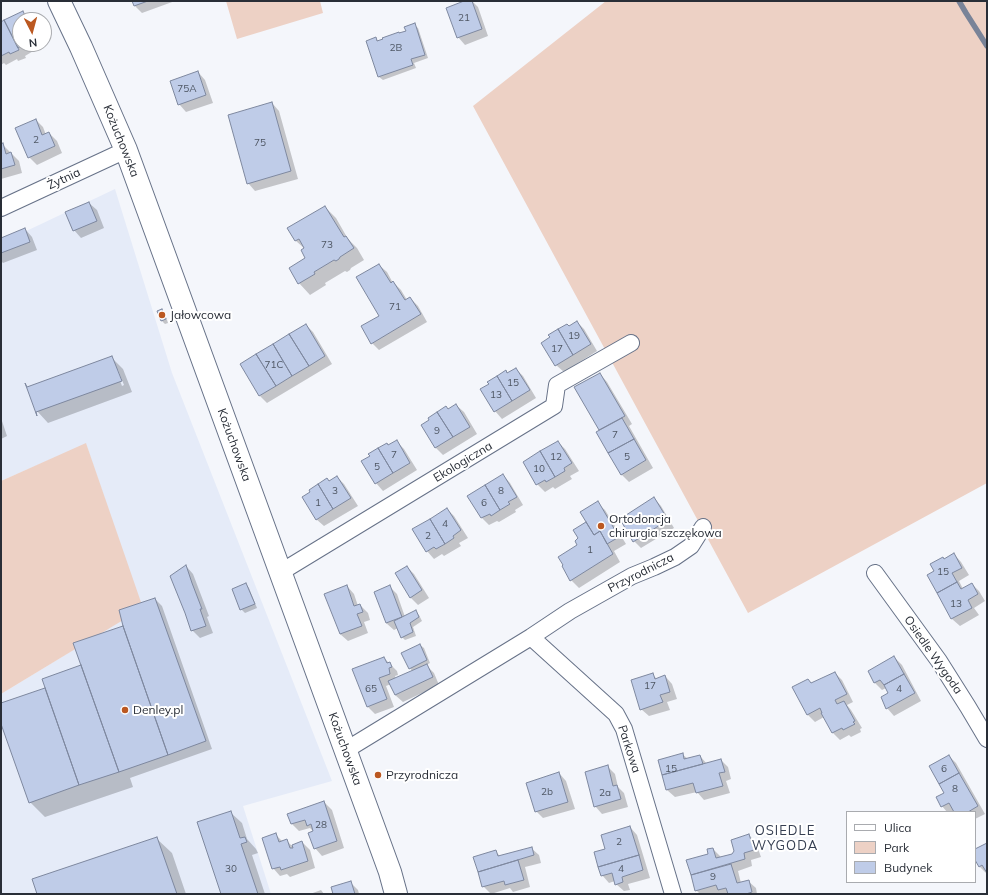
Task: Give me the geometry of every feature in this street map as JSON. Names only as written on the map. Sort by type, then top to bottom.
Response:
[{"type":"main road","name":"Kożuchowska","points":[[59,1],[126,150],[346,750],[390,872],[396,894]]},
{"type":"street","name":"Żytnia","points":[[1,208],[126,150]]},
{"type":"street","name":"Ekologiczna","points":[[280,572],[554,406],[557,385],[631,343]]},
{"type":"street","name":"Przyrodnicza","points":[[346,750],[532,637],[570,611],[632,576],[675,557],[692,546],[703,527]]},
{"type":"street","name":"Osiedle Wygoda","points":[[876,573],[939,661],[987,740]]},
{"type":"street","name":"Parkowa","points":[[532,637],[616,714],[624,729],[673,894]]},
{"type":"shaded area","points":[[115,189],[172,373],[332,781],[243,806],[271,894],[1,894],[1,694],[142,608],[86,444],[1,481],[1,243]]},
{"type":"green space","points":[[226,1],[320,1],[323,13],[237,39]]},
{"type":"green space","points":[[606,1],[987,1],[987,483],[748,613],[473,106]]},
{"type":"green space","points":[[86,443],[143,608],[1,694],[1,481]]},
{"type":"building","points":[[132,1],[148,1],[134,6]]},
{"type":"building","points":[[464,1],[472,1],[482,29],[457,38],[446,8]]},
{"type":"building","points":[[12,16],[12,36],[4,20]]},
{"type":"building","points":[[4,20],[12,36],[12,52],[14,52],[10,54],[9,52],[1,56],[1,22]]},
{"type":"building","points":[[415,23],[425,55],[411,59],[413,65],[378,77],[366,41],[376,37],[377,41],[399,32],[406,31],[404,27]]},
{"type":"building","points":[[198,71],[206,95],[178,105],[170,81]]},
{"type":"building","points":[[272,102],[291,171],[247,184],[228,115]]},
{"type":"building","points":[[36,119],[42,135],[49,132],[55,146],[28,158],[15,128]]},
{"type":"building","points":[[3,143],[6,154],[11,152],[15,165],[1,169],[1,144]]},
{"type":"building","points":[[89,202],[97,221],[73,231],[65,212]]},
{"type":"building","points":[[325,206],[344,237],[346,236],[354,248],[336,261],[334,260],[314,272],[315,274],[298,284],[289,268],[305,258],[301,250],[304,248],[299,239],[295,241],[287,228]]},
{"type":"building","points":[[25,228],[30,242],[1,253],[1,238]]},
{"type":"building","points":[[379,264],[391,283],[393,281],[405,300],[410,297],[421,314],[371,344],[361,326],[379,316],[356,277]]},
{"type":"building","points":[[162,309],[166,319],[161,321],[157,311]]},
{"type":"building","points":[[577,321],[591,344],[573,355],[558,329],[567,324],[569,326]]},
{"type":"building","points":[[306,324],[325,356],[309,366],[289,334]]},
{"type":"building","points":[[558,329],[573,355],[555,366],[541,343],[550,337],[548,335]]},
{"type":"building","points":[[289,334],[309,366],[292,376],[273,344]]},
{"type":"building","points":[[273,344],[292,376],[276,386],[256,354]]},
{"type":"building","points":[[256,354],[276,386],[259,396],[240,364]]},
{"type":"building","points":[[112,356],[122,381],[36,412],[37,416],[25,383],[27,387]]},
{"type":"building","points":[[516,368],[530,390],[512,401],[497,376],[506,370],[507,373]]},
{"type":"building","points":[[600,373],[625,416],[599,430],[574,387]]},
{"type":"building","points":[[497,376],[512,401],[494,412],[480,389],[489,384],[487,382]]},
{"type":"building","points":[[456,404],[470,427],[453,437],[437,412],[446,406],[448,409]]},
{"type":"building","points":[[437,412],[453,437],[435,448],[421,425]]},
{"type":"building","points":[[622,418],[634,439],[608,453],[596,432]]},
{"type":"building","points":[[634,439],[646,460],[621,475],[608,453]]},
{"type":"building","points":[[397,440],[410,463],[393,473],[378,448]]},
{"type":"building","points":[[558,441],[572,463],[564,468],[565,471],[555,477],[540,451]]},
{"type":"building","points":[[378,448],[393,473],[375,484],[361,461],[370,456],[368,454]]},
{"type":"building","points":[[540,451],[555,477],[536,485],[523,462]]},
{"type":"building","points":[[503,474],[517,497],[508,502],[510,504],[500,510],[485,485]]},
{"type":"building","points":[[337,476],[351,498],[333,509],[318,484],[327,478],[329,481]]},
{"type":"building","points":[[318,484],[333,509],[316,520],[302,497]]},
{"type":"building","points":[[485,485],[500,510],[491,516],[490,514],[481,518],[467,496]]},
{"type":"building","points":[[654,497],[668,520],[633,542],[620,519]]},
{"type":"building","name":"Ortodoncja chirurgia szczękowa","points":[[598,501],[619,537],[607,544],[600,531],[594,535],[580,512]]},
{"type":"building","points":[[447,508],[461,530],[453,536],[454,538],[445,544],[430,519]]},
{"type":"building","points":[[430,519],[445,544],[436,549],[434,547],[426,552],[412,529]]},
{"type":"building","points":[[586,522],[594,535],[600,531],[613,554],[570,581],[558,557],[577,545],[575,541],[578,538],[573,530]]},
{"type":"building","points":[[954,553],[962,568],[952,573],[957,582],[937,593],[927,575],[934,571],[930,564],[943,557],[944,559]]},
{"type":"building","points":[[186,565],[202,609],[200,609],[206,626],[191,631],[170,576]]},
{"type":"building","points":[[407,566],[422,590],[410,598],[395,573]]},
{"type":"building","points":[[957,582],[961,589],[972,583],[978,594],[968,600],[972,608],[951,619],[937,593]]},
{"type":"building","points":[[246,583],[255,604],[240,610],[232,589]]},
{"type":"building","points":[[347,585],[354,606],[360,604],[363,612],[357,614],[362,626],[340,634],[324,594]]},
{"type":"building","points":[[390,585],[402,617],[386,623],[374,592]]},
{"type":"building","points":[[155,598],[206,741],[168,755],[123,626],[119,610]]},
{"type":"building","points":[[416,610],[419,617],[410,623],[413,632],[401,638],[394,621]]},
{"type":"building","name":"Denley.pl","points":[[123,626],[168,755],[119,772],[73,643]]},
{"type":"building","points":[[420,644],[427,660],[409,669],[401,653]]},
{"type":"building","points":[[894,656],[904,674],[884,685],[880,680],[874,683],[868,671]]},
{"type":"building","points":[[384,657],[387,663],[390,662],[392,667],[389,668],[390,674],[379,678],[387,699],[367,707],[352,669]]},
{"type":"building","points":[[427,664],[433,677],[395,695],[388,681]]},
{"type":"building","points":[[81,665],[119,772],[79,785],[42,679]]},
{"type":"building","points":[[835,672],[847,694],[835,700],[837,704],[844,701],[855,721],[853,722],[855,724],[843,730],[842,728],[832,733],[821,713],[820,708],[807,715],[792,687],[808,679],[811,683]]},
{"type":"building","points":[[653,673],[655,679],[665,675],[670,692],[660,695],[663,702],[640,710],[631,680]]},
{"type":"building","points":[[904,674],[915,693],[886,709],[881,697],[888,693],[884,685]]},
{"type":"building","points":[[45,688],[79,785],[29,803],[1,724],[1,703]]},
{"type":"building","points":[[683,753],[684,759],[700,755],[703,764],[662,775],[658,760]]},
{"type":"building","points":[[949,755],[959,773],[939,784],[929,766]]},
{"type":"building","points":[[721,759],[725,772],[719,773],[723,786],[696,793],[693,783],[666,790],[662,775]]},
{"type":"building","points":[[608,765],[613,786],[617,785],[621,799],[594,807],[585,772]]},
{"type":"building","points":[[559,772],[568,802],[535,812],[526,783]]},
{"type":"building","points":[[959,773],[978,806],[970,811],[953,811],[949,803],[941,807],[936,797],[944,793],[939,784]]},
{"type":"building","points":[[324,801],[337,841],[314,849],[308,833],[313,831],[311,824],[307,826],[305,820],[291,824],[287,814]]},
{"type":"building","points":[[231,811],[240,838],[245,837],[247,842],[241,844],[258,894],[221,894],[197,822]]},
{"type":"building","points":[[630,826],[639,855],[598,867],[594,852],[605,849],[601,835]]},
{"type":"building","points":[[276,833],[279,842],[287,839],[290,848],[293,848],[292,845],[302,841],[308,861],[281,870],[280,867],[272,869],[262,838]]},
{"type":"building","points":[[749,834],[754,850],[744,853],[745,859],[691,875],[686,860],[708,854],[707,849],[713,848],[716,858],[732,854],[734,851],[731,840]]},
{"type":"building","points":[[157,837],[177,894],[37,894],[32,879]]},
{"type":"building","points":[[987,843],[987,873],[982,865],[979,867],[976,862],[976,848]]},
{"type":"building","points":[[532,847],[534,855],[478,872],[473,857],[496,850],[498,856]]},
{"type":"building","points":[[639,855],[643,870],[622,877],[623,882],[615,885],[612,873],[601,876],[598,867]]},
{"type":"building","points":[[518,860],[524,880],[505,885],[504,881],[482,887],[478,872]]},
{"type":"building","points":[[731,864],[737,883],[749,880],[752,892],[746,894],[728,894],[726,888],[718,890],[716,885],[695,891],[691,875]]},
{"type":"building","points":[[351,881],[355,894],[333,894],[331,887]]},
{"type":"waterway","points":[[959,1],[987,46]]},
{"type":"place","name":"Jałowcowa","points":[[162,315]]},
{"type":"place","name":"Ortodoncja chirurgia szczękowa","points":[[601,526]]},
{"type":"place","name":"Denley.pl","points":[[125,710]]},
{"type":"place","name":"Przyrodnicza","points":[[378,775]]},
{"type":"district","name":"OSIEDLE WYGODA","points":[[785,838]]}]
